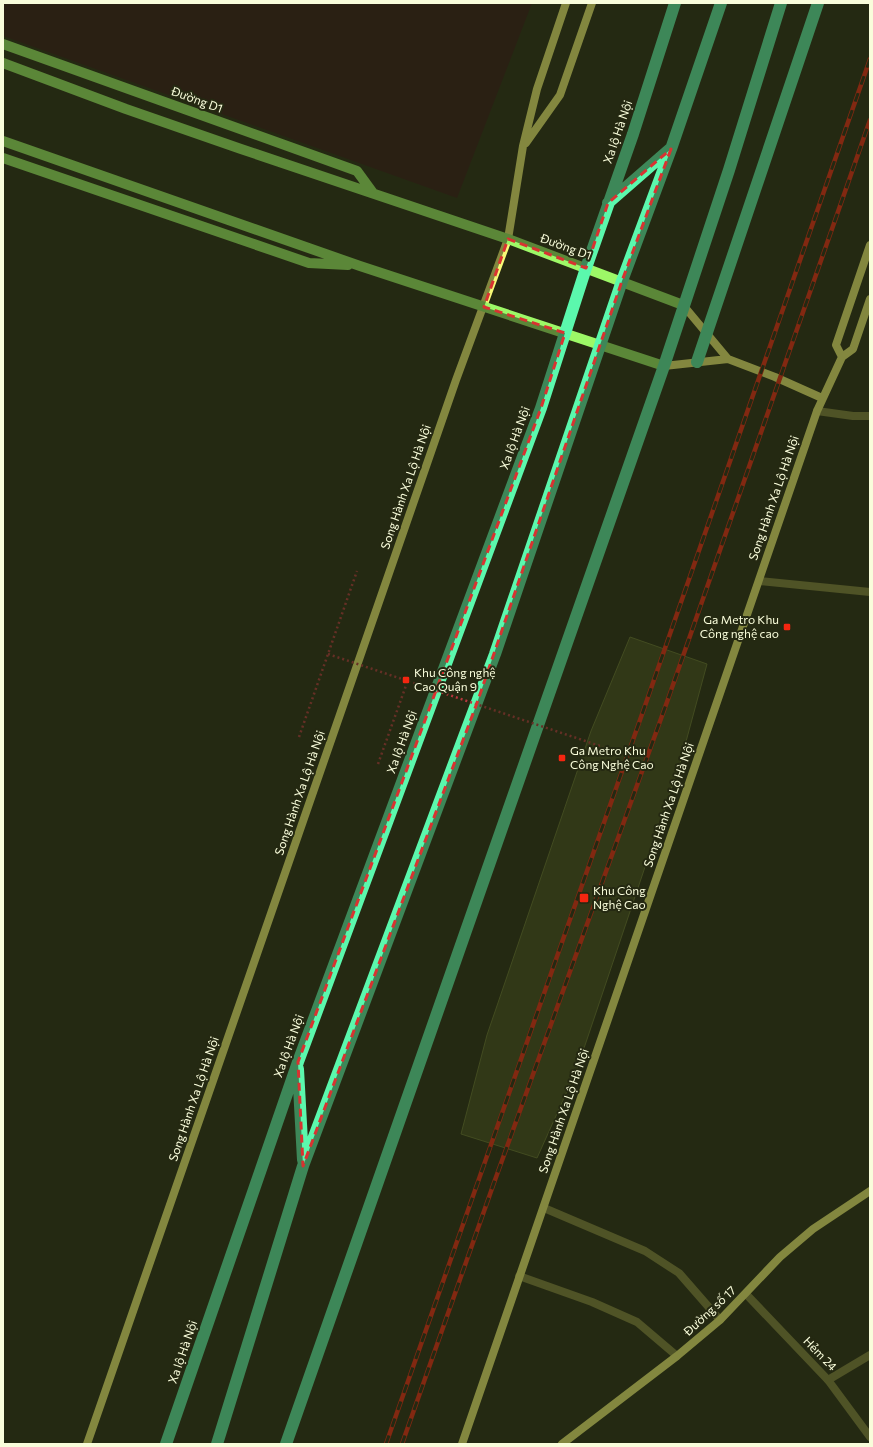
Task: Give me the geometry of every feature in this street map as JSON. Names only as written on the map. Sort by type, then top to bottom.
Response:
[{"type":"highway","name":"Xa lộ Hà Nội","points":[[166,1444],[298,1062],[541,408],[586,268],[633,134],[675,3]]},
{"type":"highway","points":[[217,1444],[303,1166],[495,654],[622,281],[671,148],[721,3]]},
{"type":"highway","points":[[286,1444],[664,366],[729,170],[781,3]]},
{"type":"highway","points":[[697,362],[818,3]]},
{"type":"highway","points":[[608,203],[671,148]]},
{"type":"highway","points":[[298,1062],[303,1166]]},
{"type":"main road","name":"Song Hành Xa Lộ Hà Nội","points":[[87,1444],[453,388],[508,240],[523,146],[537,88],[566,3]]},
{"type":"main road","name":"Song Hành Xa Lộ Hà Nội","points":[[523,146],[560,95],[592,3]]},
{"type":"main road","name":"Đường D1","points":[[3,44],[357,171],[372,193]]},
{"type":"main road","name":"Đường D1","points":[[3,63],[182,129],[508,240],[622,281],[683,305],[728,359]]},
{"type":"main road","points":[[3,141],[360,266],[664,366],[728,359],[775,377],[822,398]]},
{"type":"main road","points":[[3,158],[310,263],[360,266]]},
{"type":"main road","points":[[842,357],[836,345],[870,245]]},
{"type":"main road","name":"Song Hành Xa Lộ Hà Nội","points":[[462,1444],[817,411],[842,357],[853,349],[870,299]]},
{"type":"main road","name":"Đường số 17","points":[[562,1444],[677,1356],[720,1320],[780,1257],[813,1229],[870,1191]]},
{"type":"street","points":[[817,411],[853,416],[870,416]]},
{"type":"street","points":[[758,581],[870,592]]},
{"type":"street","points":[[544,1208],[645,1251],[679,1273],[720,1320]]},
{"type":"street","points":[[519,1276],[592,1302],[637,1322],[677,1356]]},
{"type":"street","name":"Hẻm 24","points":[[746,1294],[828,1380],[870,1437]]},
{"type":"street","points":[[828,1380],[870,1355]]},
{"type":"path","points":[[299,737],[358,571]]},
{"type":"path","points":[[328,654],[602,747]]},
{"type":"path","points":[[378,764],[408,680]]},
{"type":"highlighted area","points":[[671,149],[622,281],[477,703],[303,1166],[298,1062],[541,408],[565,333],[484,307],[508,239],[586,268],[608,203]]},
{"type":"shaded area","points":[[3,3],[532,3],[457,198],[3,36]]},
{"type":"building","points":[[630,637],[707,664],[681,760],[577,1069],[537,1158],[461,1134],[487,1035],[591,731]]},
{"type":"railway","points":[[386,1444],[870,59]]},
{"type":"railway","points":[[402,1444],[495,1180],[667,702],[870,120]]},
{"type":"place","name":"Ga Metro Khu Công nghệ cao","points":[[787,627]]},
{"type":"place","name":"Khu Công nghệ Cao Quận 9","points":[[406,680]]},
{"type":"place","name":"Ga Metro Khu Công Nghệ Cao","points":[[562,758]]},
{"type":"place","name":"Khu Công Nghệ Cao","points":[[584,898]]}]
